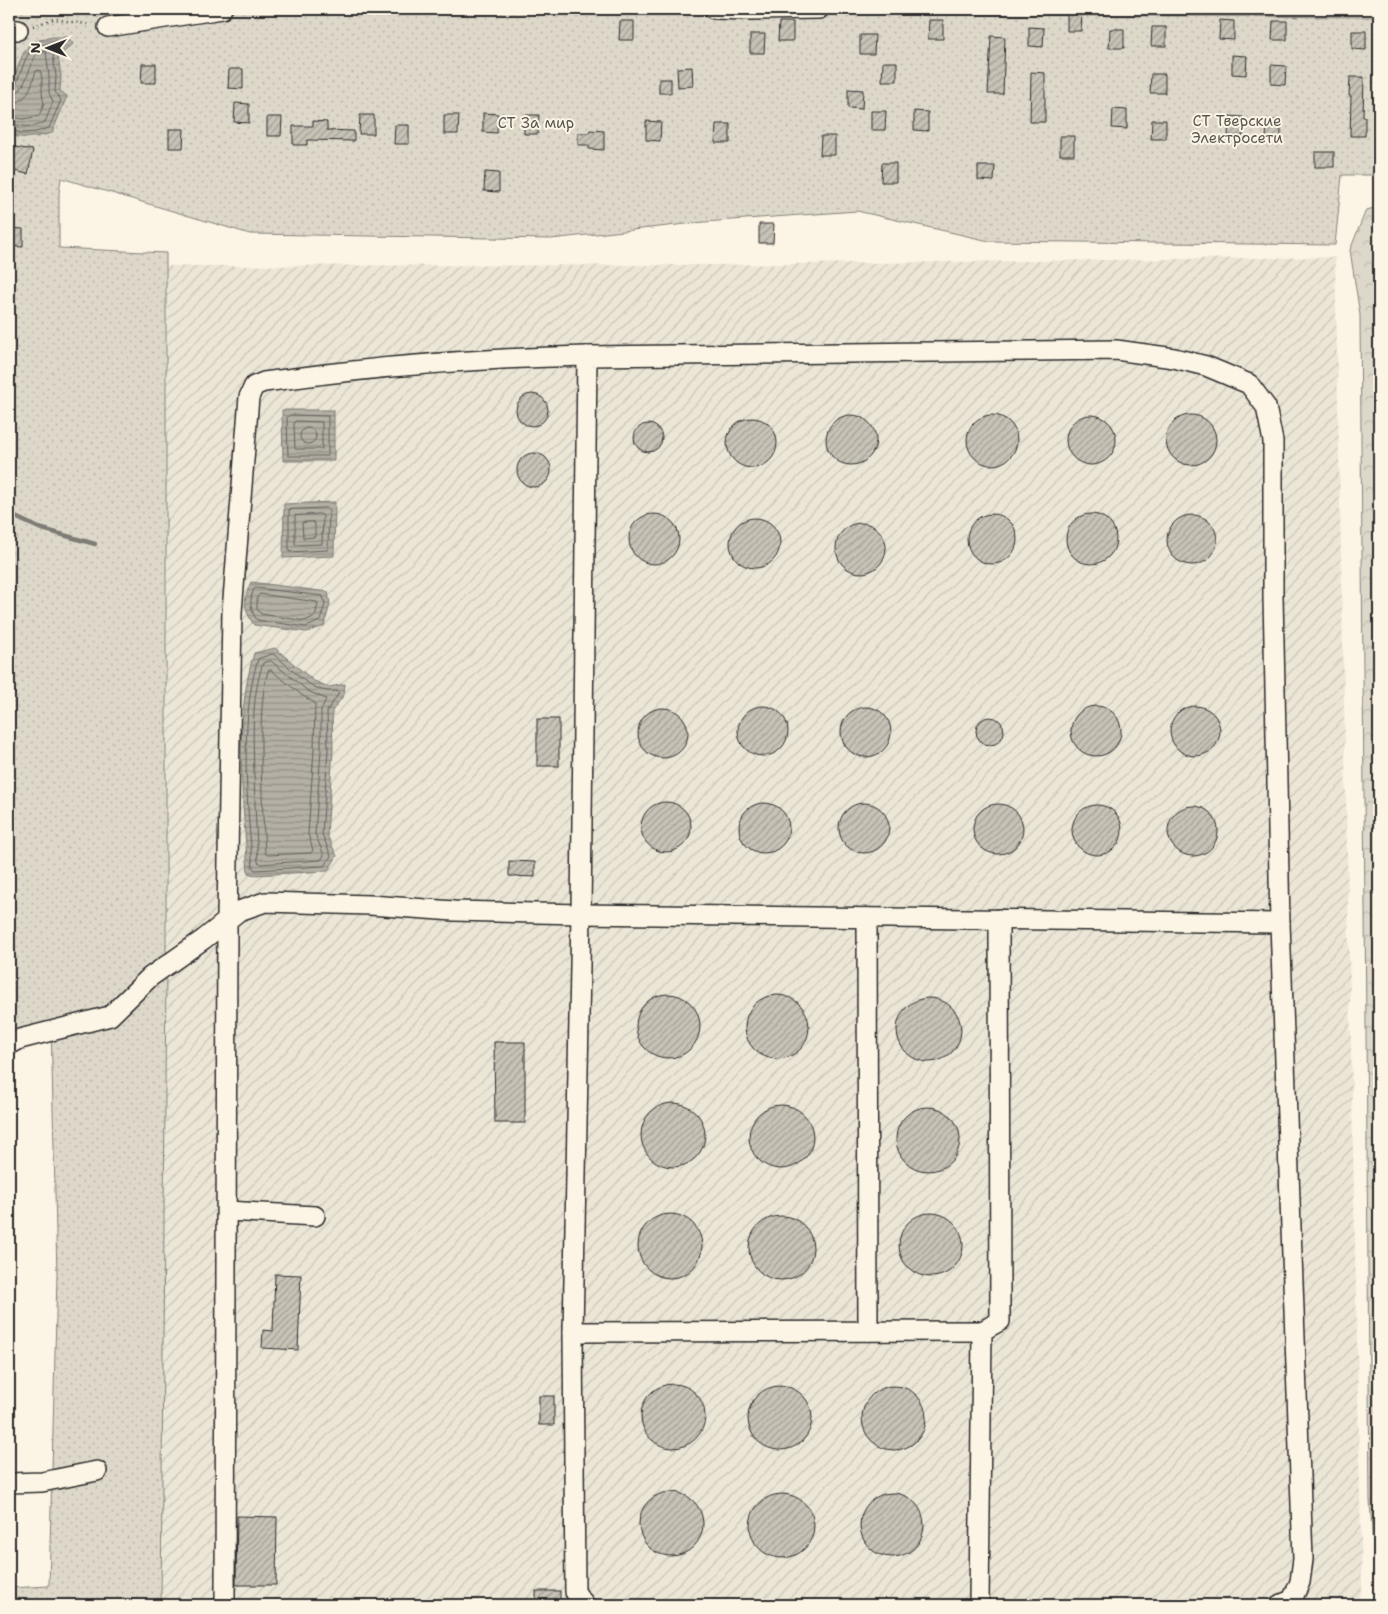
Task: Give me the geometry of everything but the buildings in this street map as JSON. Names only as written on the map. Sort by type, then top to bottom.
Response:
[{"type":"street","points":[[108,26],[222,9]]},
{"type":"street","points":[[714,9],[819,9]]},
{"type":"street","points":[[225,1605],[227,919],[232,612],[249,397],[254,386],[264,382],[347,371],[540,357],[1116,350],[1174,358],[1206,366],[1249,384],[1266,407],[1273,440],[1280,923],[1303,1559],[1300,1582],[1292,1600],[1279,1605]]},
{"type":"street","points":[[585,1605],[575,1592],[573,1332],[581,914],[587,356]]},
{"type":"street","points":[[9,1045],[20,1039],[110,1016],[150,977],[227,919],[238,911],[265,902],[370,905],[454,912],[1280,923]]},
{"type":"street","points":[[867,918],[868,1331]]},
{"type":"street","points":[[573,1332],[982,1331],[1000,1320],[999,919]]},
{"type":"street","points":[[227,1211],[315,1216]]},
{"type":"street","points":[[979,1605],[982,1331]]},
{"type":"street","points":[[9,1483],[42,1482],[96,1471]]},
{"type":"path","points":[[13,30],[54,19],[88,25],[108,26]]},
{"type":"shaded area","points":[[1335,257],[1362,1589],[1357,1605],[161,1605],[166,965],[166,266],[716,265]]},
{"type":"green space","points":[[9,9],[846,9],[846,14],[1379,17],[1379,175],[1342,175],[1335,245],[989,241],[857,211],[704,222],[551,239],[250,234],[61,178],[59,193],[59,248],[166,253],[166,965],[161,1605],[9,1605],[9,1588],[49,1586],[57,1275],[51,1024],[17,1036],[9,1033]]},
{"type":"green space","points":[[1379,207],[1379,1560],[1374,1563],[1370,1500],[1360,315],[1350,250],[1366,210]]},
{"type":"water","points":[[53,37],[68,37],[73,44],[58,57],[61,76],[60,91],[67,96],[52,133],[35,137],[9,134],[9,91],[22,56],[31,42]]},
{"type":"water","points":[[282,410],[334,410],[334,461],[283,461]]},
{"type":"water","points":[[335,502],[334,556],[283,558],[284,504]]},
{"type":"water","points":[[251,582],[328,592],[330,604],[324,626],[307,632],[254,625],[245,604]]},
{"type":"water","points":[[275,648],[314,681],[329,687],[345,684],[344,695],[332,711],[333,750],[327,835],[337,856],[328,871],[255,875],[248,873],[241,762],[244,707],[254,653]]},
{"type":"waterway","points":[[9,514],[39,528],[95,544]]},
{"type":"park label","name":"СТ За мир","points":[[536,123]]},
{"type":"park label","name":"СТ Тверские Электросети","points":[[1237,130]]}]
